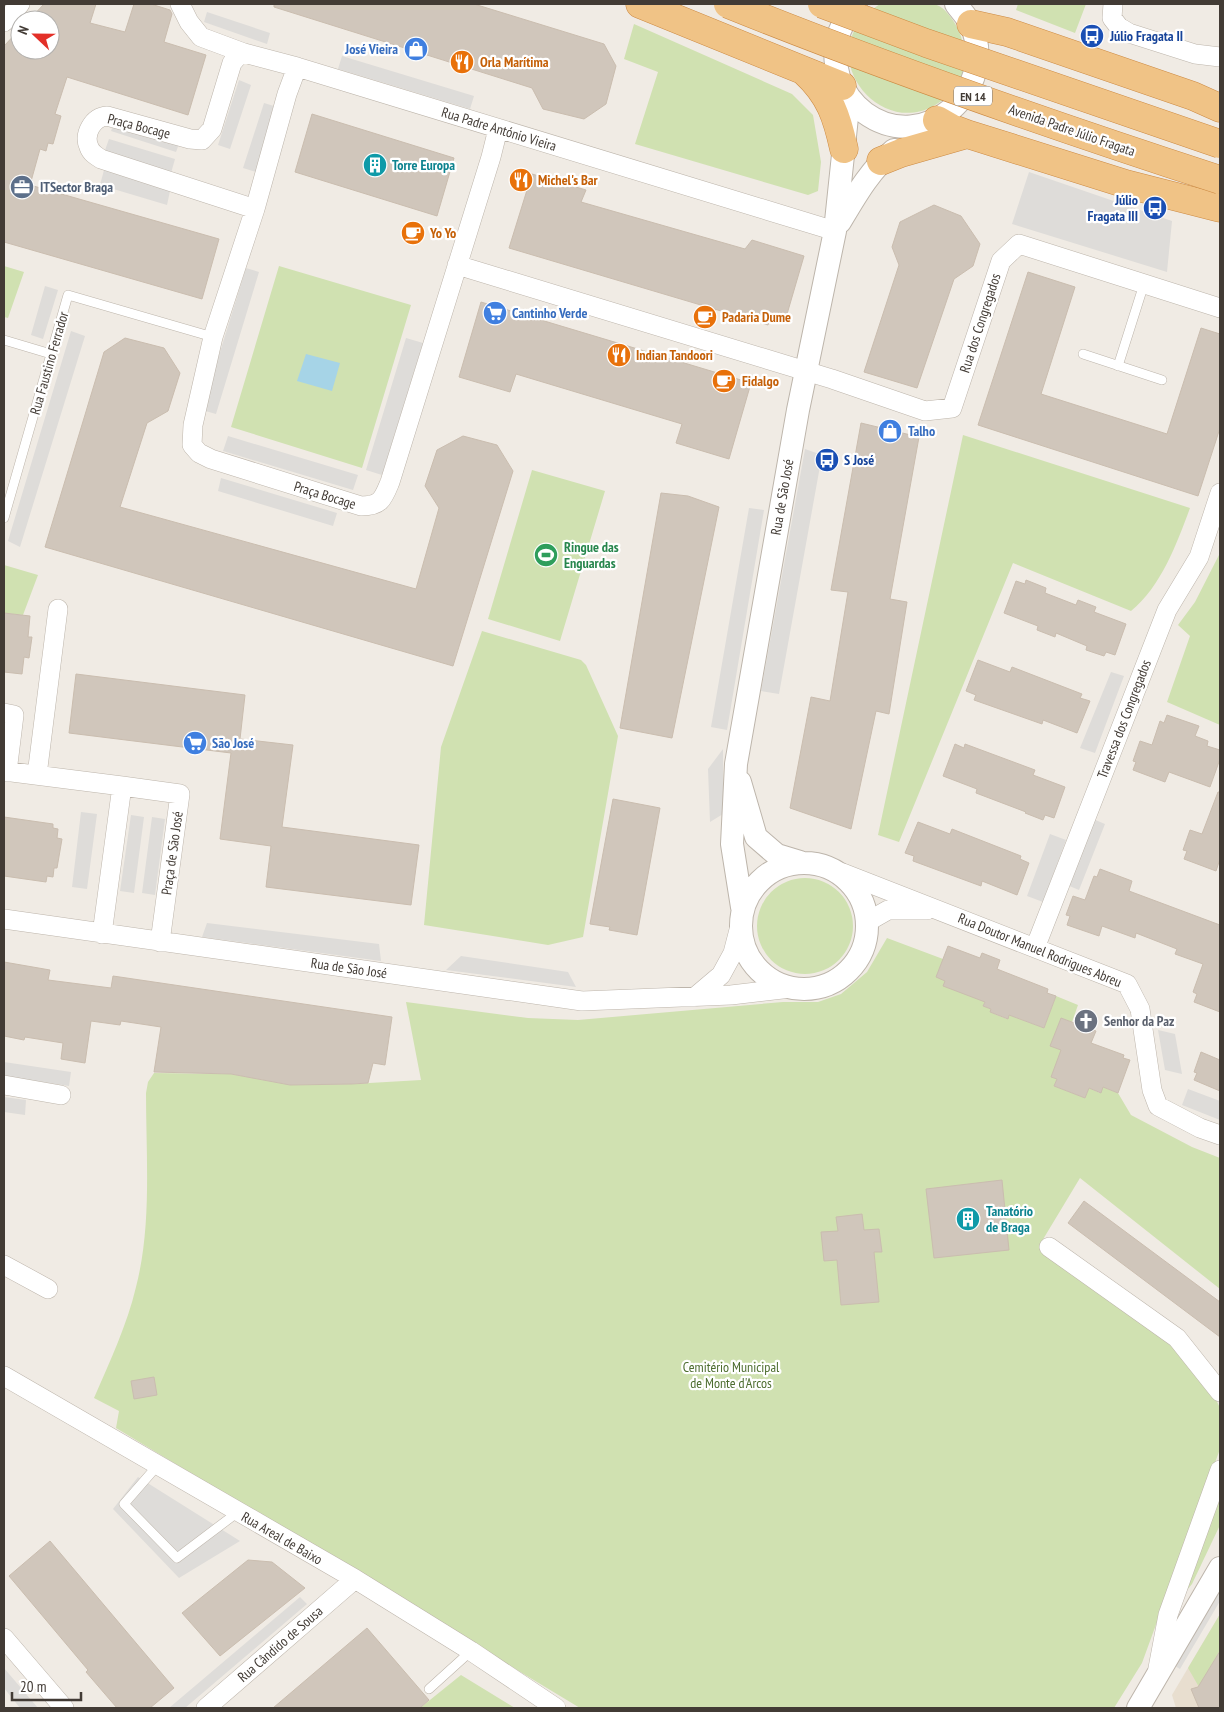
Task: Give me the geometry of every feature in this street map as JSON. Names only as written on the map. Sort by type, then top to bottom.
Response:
[{"type":"highway","points":[[640,4],[802,70],[845,92]]},
{"type":"highway","name":"Avenida Padre Júlio Fragata","points":[[728,4],[916,76],[1112,145],[1220,180]]},
{"type":"highway","name":"EN 14","points":[[822,4],[926,44],[1220,144]]},
{"type":"highway","points":[[970,10],[1007,32],[1193,96],[1220,108]]},
{"type":"highway","points":[[802,70],[818,84],[832,106],[844,149]]},
{"type":"highway","points":[[931,122],[1126,184],[1220,208]]},
{"type":"highway","points":[[881,161],[901,152],[967,134]]},
{"type":"street","points":[[4,22],[20,4]]},
{"type":"street","name":"Rua Padre António Vieira","points":[[180,4],[189,22],[201,37],[244,52],[835,231]]},
{"type":"street","points":[[856,4],[843,21],[836,42],[835,64],[845,92],[858,108],[883,123],[910,127],[931,122]]},
{"type":"street","points":[[1113,4],[1112,18],[1119,27],[1129,33],[1195,54],[1220,57]]},
{"type":"street","name":"Rua de São José","points":[[835,231],[856,194],[881,161],[931,122],[953,109],[965,95],[974,78],[978,60],[977,42],[970,10]]},
{"type":"street","name":"Praça Bocage","points":[[244,52],[232,63],[212,130],[202,140],[190,139],[107,116],[98,118],[93,122],[88,138],[88,146],[101,159],[256,209]]},
{"type":"street","name":"Praça Bocage","points":[[297,67],[287,94],[256,209],[213,337],[193,425],[192,445],[199,454],[212,459],[361,506],[373,506],[384,498],[390,482],[458,265],[498,129]]},
{"type":"street","name":"Rua de São José","points":[[695,996],[721,975],[733,953],[741,916],[732,844],[736,764],[782,497],[835,231],[844,149],[845,92]]},
{"type":"street","name":"Rua dos Congregados","points":[[806,372],[925,411],[952,408],[1001,261],[1019,244],[1220,308]]},
{"type":"street","points":[[458,265],[806,372]]},
{"type":"street","name":"Travessa dos Congregados","points":[[1035,948],[1167,610],[1199,557],[1220,493]]},
{"type":"street","points":[[37,775],[58,609]]},
{"type":"street","name":"Praça de São José","points":[[4,713],[14,715],[5,772],[180,794],[160,942]]},
{"type":"street","name":"Rua de São José","points":[[736,764],[756,837],[777,855],[800,862]]},
{"type":"street","points":[[102,934],[122,786]]},
{"type":"street","points":[[800,862],[816,864],[843,873],[858,893],[864,906],[867,922],[863,948],[856,961],[834,981],[821,987],[806,989],[792,988],[775,983],[761,973],[750,959],[742,943],[741,916],[750,891],[772,871],[785,865],[800,862]]},
{"type":"street","name":"Rua Doutor Manuel Rodrigues Abreu","points":[[843,873],[1127,984],[1140,1009],[1152,1090],[1158,1106],[1200,1128],[1220,1135]]},
{"type":"street","name":"Rua Doutor Manuel Rodrigues Abreu","points":[[867,922],[888,910],[938,910]]},
{"type":"street","name":"Rua de São José","points":[[4,919],[582,1001],[731,995],[792,988]]},
{"type":"street","points":[[4,1085],[61,1096]]},
{"type":"street","points":[[1049,1247],[1177,1338],[1220,1392]]},
{"type":"street","points":[[4,1265],[48,1289]]},
{"type":"street","name":"Rua Areal de Baixo","points":[[4,1376],[354,1579],[471,1651],[556,1708]]},
{"type":"street","points":[[1156,1677],[1168,1615],[1220,1470]]},
{"type":"street","points":[[1138,1708],[1220,1568]]},
{"type":"street","name":"Rua Cândido de Sousa","points":[[206,1708],[354,1579]]},
{"type":"street","points":[[4,1638],[64,1708]]},
{"type":"lane","points":[[1118,366],[1144,284]]},
{"type":"lane","name":"Rua Faustino Ferrador","points":[[4,518],[68,294],[213,337]]},
{"type":"lane","points":[[4,340],[51,354]]},
{"type":"lane","points":[[1083,354],[1162,380]]},
{"type":"lane","points":[[158,1465],[124,1504],[177,1558],[238,1512]]},
{"type":"lane","points":[[429,1690],[471,1651]]},
{"type":"shaded area","points":[[207,12],[270,33],[267,44],[204,22]]},
{"type":"shaded area","points":[[342,56],[474,96],[470,109],[338,69]]},
{"type":"shaded area","points":[[239,80],[251,85],[230,149],[218,145]]},
{"type":"shaded area","points":[[264,103],[277,107],[256,172],[243,168]]},
{"type":"shaded area","points":[[114,123],[179,144],[176,152],[111,131]]},
{"type":"shaded area","points":[[109,139],[175,159],[171,173],[104,153]]},
{"type":"shaded area","points":[[104,170],[170,191],[167,205],[100,185]]},
{"type":"shaded area","points":[[1029,172],[1172,221],[1167,272],[1012,224]]},
{"type":"shaded area","points":[[246,268],[259,272],[216,414],[202,410]]},
{"type":"shaded area","points":[[45,286],[58,290],[43,339],[31,335]]},
{"type":"shaded area","points":[[71,331],[85,336],[20,547],[8,541]]},
{"type":"shaded area","points":[[406,338],[423,343],[382,475],[366,470]]},
{"type":"shaded area","points":[[228,436],[358,475],[353,490],[223,451]]},
{"type":"shaded area","points":[[805,449],[822,455],[779,694],[761,691]]},
{"type":"shaded area","points":[[221,478],[337,513],[333,526],[218,491]]},
{"type":"shaded area","points":[[749,508],[764,510],[727,730],[711,727]]},
{"type":"shaded area","points":[[1111,672],[1124,676],[1095,753],[1080,748]]},
{"type":"shaded area","points":[[723,749],[723,814],[710,822],[708,769]]},
{"type":"shaded area","points":[[81,812],[97,814],[87,889],[72,887]]},
{"type":"shaded area","points":[[131,815],[144,817],[134,893],[120,891]]},
{"type":"shaded area","points":[[152,817],[165,819],[155,895],[142,893]]},
{"type":"shaded area","points":[[1093,819],[1105,824],[1079,890],[1067,885]]},
{"type":"shaded area","points":[[1050,834],[1066,840],[1043,902],[1027,896]]},
{"type":"shaded area","points":[[207,923],[379,944],[381,961],[202,937]]},
{"type":"shaded area","points":[[461,956],[568,972],[576,987],[446,970]]},
{"type":"shaded area","points":[[1158,1030],[1175,1034],[1182,1074],[1165,1070]]},
{"type":"shaded area","points":[[4,1062],[71,1072],[69,1086],[4,1076]]},
{"type":"shaded area","points":[[1188,1089],[1220,1101],[1220,1120],[1182,1105]]},
{"type":"shaded area","points":[[4,1097],[26,1100],[25,1115],[4,1112]]},
{"type":"shaded area","points":[[138,1477],[240,1541],[179,1578],[113,1509]]},
{"type":"shaded area","points":[[1220,1590],[1220,1601],[1180,1669],[1175,1666]]},
{"type":"shaded area","points":[[300,1597],[307,1604],[185,1708],[169,1708]]},
{"type":"shaded area","points":[[1220,1614],[1220,1708],[1176,1708],[1172,1695]]},
{"type":"shaded area","points":[[4,1668],[38,1708],[20,1708],[4,1688]]},
{"type":"green space","points":[[928,3],[936,5],[947,13],[959,31],[965,58],[962,77],[957,85],[933,106],[908,113],[885,108],[865,93],[853,73],[849,49],[857,25],[880,4]]},
{"type":"green space","points":[[1018,4],[1086,4],[1075,33],[1016,10]]},
{"type":"green space","points":[[634,24],[792,94],[813,115],[821,162],[818,191],[808,195],[635,144],[658,72],[624,59]]},
{"type":"green space","points":[[4,266],[24,272],[8,318],[4,317]]},
{"type":"green space","points":[[279,266],[411,305],[362,468],[231,427]]},
{"type":"green space","points":[[963,435],[1190,508],[1167,564],[1151,590],[1131,611],[1013,563],[899,842],[878,835]]},
{"type":"green space","name":"Ringue das Enguardas","points":[[532,470],[605,491],[560,641],[488,619]]},
{"type":"green space","points":[[1220,553],[1220,725],[1167,702],[1190,636],[1178,625],[1195,602]]},
{"type":"green space","points":[[4,565],[38,575],[23,615],[4,613]]},
{"type":"green space","points":[[482,631],[581,660],[586,665],[618,736],[583,937],[548,945],[424,925],[441,747]]},
{"type":"green space","points":[[805,878],[823,882],[839,892],[849,908],[853,926],[849,944],[839,960],[823,970],[805,974],[787,970],[771,960],[761,944],[757,926],[761,908],[771,892],[787,882]]},
{"type":"green space","name":"Cemitério Municipal de Monte d'Arcos","points":[[887,938],[943,959],[987,997],[983,1006],[991,1009],[990,1012],[1007,1019],[1009,1015],[1044,1028],[1056,996],[1078,1005],[1072,1022],[1066,1020],[1063,1028],[1067,1052],[1052,1077],[1057,1079],[1054,1086],[1085,1098],[1089,1088],[1100,1093],[1103,1087],[1118,1093],[1131,1115],[1192,1147],[1220,1158],[1220,1289],[1080,1178],[1039,1246],[1124,1310],[1172,1343],[1208,1383],[1220,1408],[1220,1449],[1142,1663],[1114,1708],[580,1708],[116,1428],[119,1411],[94,1398],[128,1315],[141,1263],[147,1191],[146,1093],[148,1082],[154,1073],[231,1074],[292,1085],[421,1080],[406,1002],[528,1018],[578,1020],[783,1002],[818,1002],[841,994],[867,972]]},
{"type":"green space","points":[[1220,1487],[1220,1525],[1192,1584],[1174,1606]]},
{"type":"green space","points":[[1220,1614],[1220,1650],[1199,1687],[1188,1668]]},
{"type":"green space","points":[[461,1675],[515,1708],[420,1708]]},
{"type":"water","points":[[306,354],[340,363],[332,391],[297,381]]},
{"type":"building","points":[[44,4],[96,4],[90,23],[125,32],[134,4],[151,4],[170,10],[172,14],[164,42],[206,55],[188,115],[67,77],[55,114],[61,116],[53,144],[48,143],[46,151],[40,149],[30,185],[219,239],[202,299],[4,242],[4,46],[10,40],[10,60],[60,60],[60,10],[38,10]]},
{"type":"building","points":[[274,4],[474,4],[604,44],[616,66],[606,104],[584,119],[543,109],[532,88],[274,7]]},
{"type":"building","name":"Torre Europa","points":[[312,114],[454,158],[437,216],[295,172]]},
{"type":"building","points":[[532,174],[586,190],[581,202],[745,249],[752,240],[804,256],[785,321],[771,317],[768,325],[509,248]]},
{"type":"building","points":[[934,205],[961,216],[980,244],[973,266],[954,279],[917,388],[864,372],[899,265],[892,247],[900,222]]},
{"type":"building","points":[[1028,272],[1075,287],[1041,394],[1167,434],[1201,328],[1220,334],[1220,428],[1198,496],[978,425]]},
{"type":"building","points":[[481,302],[751,383],[729,459],[676,443],[682,424],[516,374],[510,392],[459,377]]},
{"type":"building","points":[[125,338],[164,348],[180,373],[168,411],[147,423],[120,507],[416,589],[439,508],[425,486],[437,450],[463,436],[497,445],[513,471],[453,666],[45,547],[104,352]]},
{"type":"building","points":[[861,423],[919,437],[890,599],[907,602],[889,714],[876,711],[851,829],[790,808],[811,697],[830,701],[848,592],[831,590]]},
{"type":"building","points":[[661,493],[688,496],[719,507],[672,738],[620,728]]},
{"type":"building","points":[[1026,580],[1046,588],[1045,593],[1076,605],[1078,600],[1096,607],[1094,612],[1126,624],[1115,655],[1106,652],[1104,656],[1086,650],[1087,646],[1056,633],[1055,637],[1037,630],[1038,626],[1004,613],[1016,581],[1025,584]]},
{"type":"building","points":[[4,613],[30,616],[28,637],[32,637],[29,658],[24,657],[22,674],[4,672]]},
{"type":"building","points":[[978,660],[1010,672],[1012,667],[1082,694],[1080,698],[1090,701],[1077,733],[1043,720],[1042,724],[974,700],[976,695],[966,691]]},
{"type":"building","points":[[76,674],[245,695],[240,739],[293,745],[282,827],[419,845],[411,905],[266,887],[271,846],[220,839],[231,753],[69,733]]},
{"type":"building","points":[[1167,715],[1199,726],[1195,736],[1208,741],[1207,746],[1220,750],[1220,759],[1210,787],[1169,772],[1165,782],[1133,770],[1136,762],[1133,761],[1140,741],[1152,745],[1160,721],[1164,723]]},
{"type":"building","points":[[955,744],[964,748],[965,744],[1035,770],[1033,775],[1065,787],[1054,818],[1045,815],[1043,820],[976,793],[977,789],[943,776]]},
{"type":"building","points":[[1218,792],[1220,792],[1220,859],[1216,871],[1184,859],[1187,851],[1183,850],[1190,830],[1202,834]]},
{"type":"building","points":[[613,799],[660,808],[637,935],[609,930],[610,927],[590,924]]},
{"type":"building","points":[[4,817],[53,824],[53,828],[58,829],[57,838],[62,839],[57,868],[54,868],[53,877],[47,876],[46,882],[4,876]]},
{"type":"building","points":[[918,822],[950,834],[952,829],[1021,856],[1020,859],[1029,863],[1017,895],[982,881],[981,886],[913,861],[914,856],[905,853]]},
{"type":"building","points":[[1100,869],[1132,881],[1129,891],[1220,925],[1220,1012],[1194,1002],[1197,994],[1193,992],[1203,964],[1175,954],[1177,949],[1136,933],[1135,938],[1102,926],[1099,936],[1067,925],[1070,916],[1066,915],[1073,896],[1085,900],[1094,876],[1097,877]]},
{"type":"building","points":[[948,946],[980,958],[982,953],[1000,960],[997,969],[1048,989],[1047,993],[1056,996],[1044,1028],[1009,1015],[1008,1019],[990,1012],[991,1009],[983,1006],[985,1002],[943,986],[945,981],[936,977]]},
{"type":"building","points":[[4,962],[50,970],[48,980],[111,988],[113,976],[392,1017],[385,1065],[373,1063],[368,1083],[352,1084],[290,1085],[231,1074],[154,1072],[161,1027],[121,1021],[120,1025],[91,1021],[85,1063],[61,1059],[63,1043],[25,1037],[24,1040],[4,1036]]},
{"type":"building","points":[[1061,1018],[1096,1031],[1091,1043],[1124,1055],[1123,1058],[1130,1060],[1118,1093],[1103,1087],[1101,1093],[1089,1088],[1085,1098],[1054,1086],[1057,1079],[1051,1077],[1061,1050],[1050,1046]]},
{"type":"building","points":[[1201,1052],[1220,1060],[1220,1091],[1194,1080],[1197,1073],[1194,1072]]},
{"type":"building","name":"Tanatório de Braga","points":[[1002,1180],[1009,1250],[934,1258],[926,1189]]},
{"type":"building","points":[[1084,1201],[1220,1302],[1220,1337],[1068,1223]]},
{"type":"building","points":[[862,1214],[864,1230],[879,1229],[882,1252],[874,1252],[879,1302],[841,1305],[837,1260],[824,1261],[821,1232],[838,1231],[836,1217]]},
{"type":"building","points":[[154,1377],[157,1395],[134,1399],[131,1381]]},
{"type":"building","points":[[50,1541],[174,1688],[150,1708],[117,1708],[86,1672],[88,1670],[9,1576]]},
{"type":"building","points":[[248,1560],[272,1562],[305,1588],[220,1656],[182,1613]]},
{"type":"building","points":[[367,1628],[429,1700],[420,1708],[273,1708]]},
{"type":"building","points":[[1220,1651],[1220,1708],[1199,1708],[1191,1689],[1198,1687]]},
{"type":"place","name":"Júlio Fragata II","points":[[1092,36]]},
{"type":"place","name":"José Vieira","points":[[416,49]]},
{"type":"place","name":"Orla Marítima","points":[[462,62]]},
{"type":"place","name":"Torre Europa","points":[[375,165]]},
{"type":"place","name":"Michel's Bar","points":[[521,180]]},
{"type":"place","name":"ITSector Braga","points":[[22,187]]},
{"type":"place","name":"Júlio Fragata III","points":[[1155,208]]},
{"type":"place","name":"Yo Yo","points":[[413,233]]},
{"type":"place","name":"Cantinho Verde","points":[[495,313]]},
{"type":"place","name":"Padaria Dume","points":[[705,317]]},
{"type":"place","name":"Indian Tandoori","points":[[619,355]]},
{"type":"place","name":"Fidalgo","points":[[724,381]]},
{"type":"place","name":"Talho","points":[[890,431]]},
{"type":"place","name":"S José","points":[[827,460]]},
{"type":"place","name":"Ringue das Enguardas","points":[[546,555]]},
{"type":"place","name":"São José","points":[[195,743]]},
{"type":"place","name":"Senhor da Paz","points":[[1086,1021]]},
{"type":"place","name":"Tanatório de Braga","points":[[968,1219]]}]
